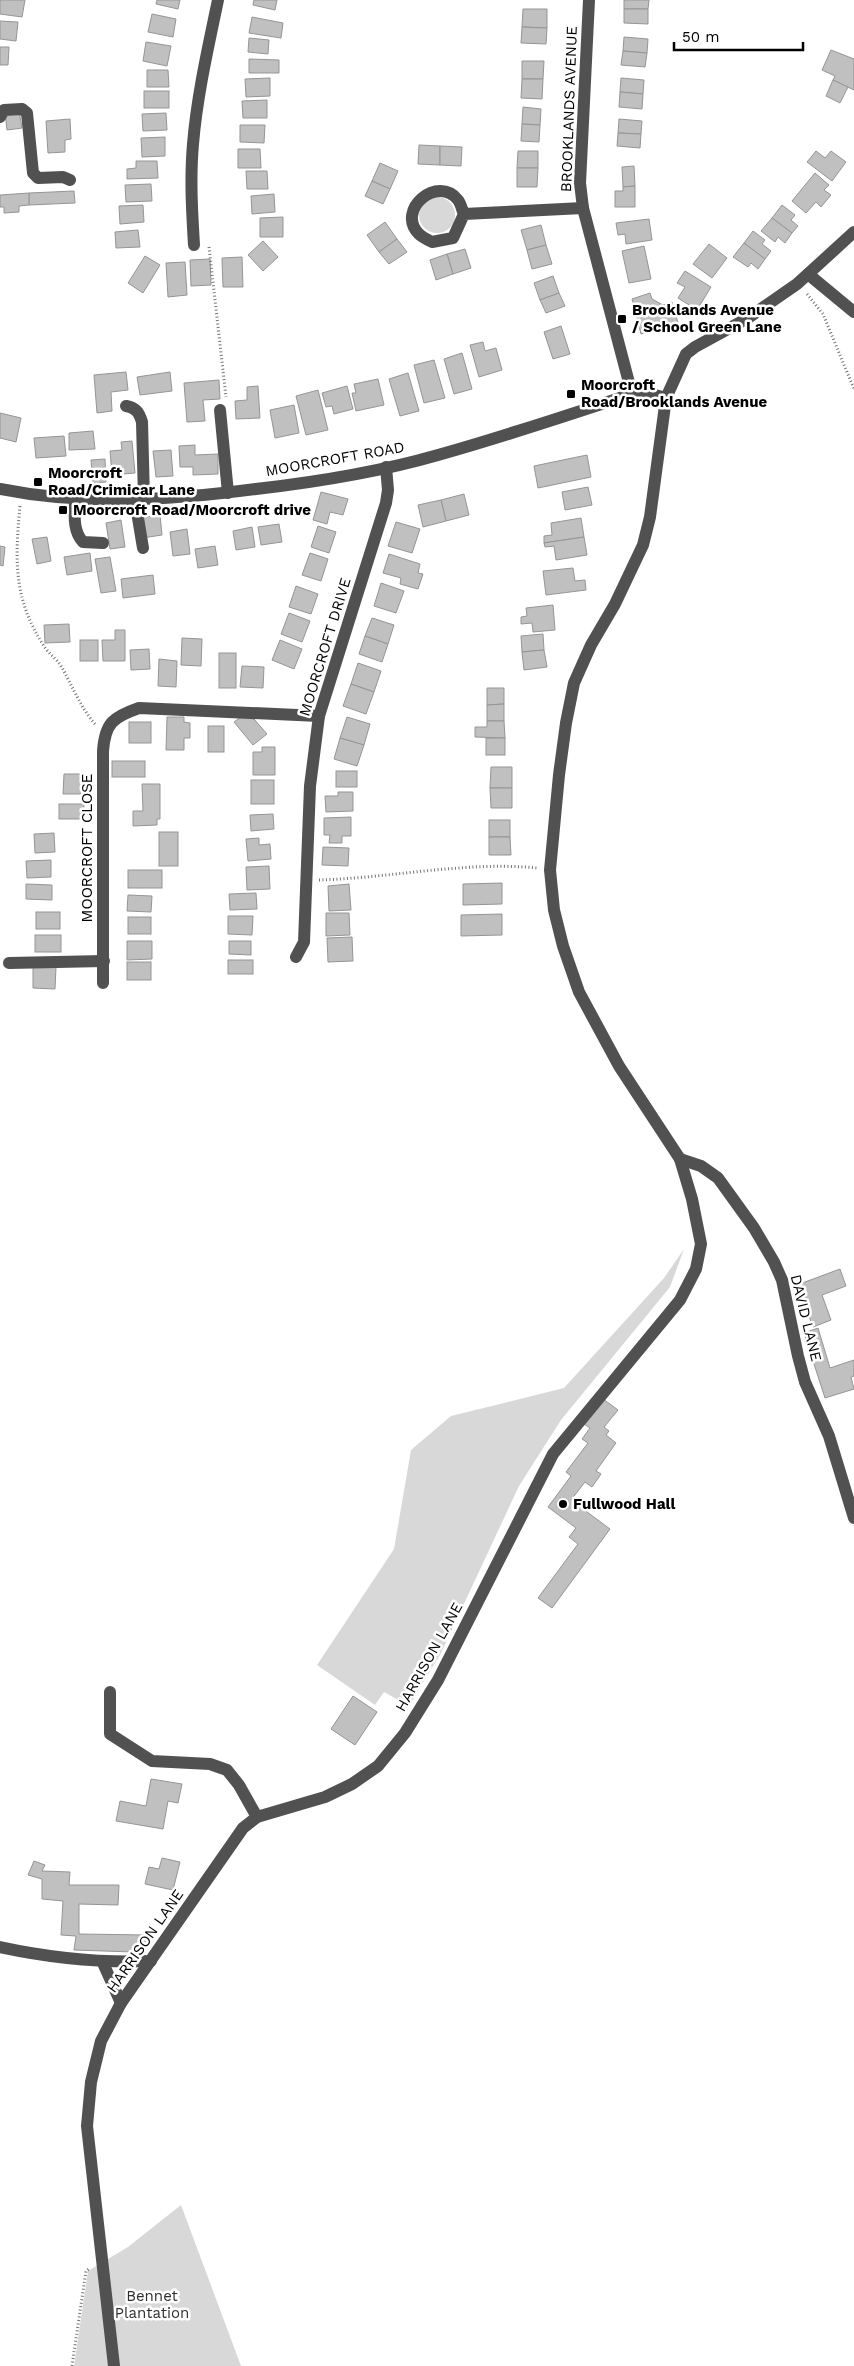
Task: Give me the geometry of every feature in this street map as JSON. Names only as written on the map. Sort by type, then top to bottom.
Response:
[{"type":"street","points":[[194,245],[191,197],[192,147],[200,88],[218,0]]},
{"type":"street","name":"BROOKLANDS AVENUE","points":[[589,0],[580,183],[583,208],[632,394]]},
{"type":"street","points":[[0,117],[4,110],[22,109],[27,113],[33,173],[38,178],[63,177],[70,180]]},
{"type":"street","points":[[428,192],[446,192],[458,199],[464,214],[453,238],[432,242],[418,234],[412,217],[416,202],[428,192]]},
{"type":"street","points":[[464,214],[583,208]]},
{"type":"street","name":"HARRISON LANE","points":[[114,2366],[87,2126],[90,2082],[101,2041],[121,2003],[243,1828],[257,1817],[325,1797],[352,1784],[378,1766],[405,1733],[438,1680],[553,1454],[680,1300],[696,1270],[701,1244],[692,1199],[680,1159],[619,1066],[579,992],[563,946],[554,910],[550,870],[558,775],[574,683],[591,645],[615,604],[643,545],[650,517],[666,398],[686,354],[695,347],[748,318],[797,284],[854,232]]},
{"type":"street","points":[[808,274],[854,312]]},
{"type":"street","name":"MOORCROFT ROAD","points":[[0,489],[21,493],[76,498],[140,500],[228,493],[306,483],[437,456],[632,394],[648,393],[666,398]]},
{"type":"street","points":[[126,406],[134,408],[139,412],[142,422],[140,500],[143,548]]},
{"type":"street","points":[[224,408],[228,493]]},
{"type":"street","name":"MOORCROFT DRIVE","points":[[296,957],[304,942],[310,786],[319,716],[386,503],[388,490],[386,467]]},
{"type":"street","points":[[76,498],[75,527],[78,537],[83,542],[102,543]]},
{"type":"street","points":[[104,735],[110,722],[122,714],[138,708],[319,716]]},
{"type":"street","name":"MOORCROFT CLOSE","points":[[103,984],[104,735]]},
{"type":"street","points":[[9,962],[104,961]]},
{"type":"street","name":"DAVID LANE","points":[[680,1159],[701,1166],[718,1178],[774,1262],[782,1280],[805,1382],[829,1436],[854,1518]]},
{"type":"street","points":[[110,1692],[110,1734],[152,1761],[210,1764],[227,1770],[239,1785],[257,1817]]},
{"type":"street","points":[[0,1947],[30,1954],[103,1963],[151,1961]]},
{"type":"street","points":[[103,1963],[121,2003]]},
{"type":"path","points":[[194,245],[209,244],[224,408]]},
{"type":"path","points":[[797,284],[823,314],[854,389]]},
{"type":"path","points":[[21,493],[16,554],[18,582],[28,615],[44,646],[58,662],[92,721],[104,735]]},
{"type":"path","points":[[306,880],[350,879],[436,869],[528,868],[550,870]]},
{"type":"path","points":[[72,2366],[86,2271],[90,2268]]},
{"type":"green space","points":[[437,197],[444,198],[450,202],[454,208],[454,222],[450,228],[444,232],[437,233],[430,232],[424,228],[420,222],[419,215],[420,208],[424,202],[430,198]]},
{"type":"green space","points":[[684,1249],[670,1287],[561,1420],[519,1486],[441,1653],[409,1706],[384,1692],[375,1705],[317,1665],[394,1549],[411,1450],[451,1416],[564,1388],[664,1278]]},
{"type":"green space","name":"Bennet Plantation","points":[[181,2205],[241,2366],[74,2366],[88,2271],[128,2247]]},
{"type":"building","points":[[0,0],[25,0],[22,17],[0,14]]},
{"type":"building","points":[[157,0],[180,0],[178,9],[156,4]]},
{"type":"building","points":[[254,0],[277,0],[275,10],[253,5]]},
{"type":"building","points":[[624,0],[649,0],[648,9],[624,9]]},
{"type":"building","points":[[523,9],[547,9],[547,28],[522,27]]},
{"type":"building","points":[[624,9],[648,9],[648,24],[624,23]]},
{"type":"building","points":[[152,14],[176,19],[173,37],[148,32]]},
{"type":"building","points":[[252,17],[283,23],[281,38],[249,33]]},
{"type":"building","points":[[0,21],[18,22],[16,41],[0,39]]},
{"type":"building","points":[[522,27],[547,28],[546,44],[521,43]]},
{"type":"building","points":[[624,37],[648,39],[647,53],[623,51]]},
{"type":"building","points":[[249,38],[269,40],[268,54],[248,52]]},
{"type":"building","points":[[146,42],[171,46],[167,66],[143,61]]},
{"type":"building","points":[[0,47],[9,47],[8,65],[0,65]]},
{"type":"building","points":[[831,50],[854,59],[854,90],[833,80],[835,76],[822,70]]},
{"type":"building","points":[[623,51],[647,53],[645,67],[621,65]]},
{"type":"building","points":[[249,59],[279,60],[279,73],[249,73]]},
{"type":"building","points":[[522,61],[544,61],[543,79],[522,79]]},
{"type":"building","points":[[147,70],[168,70],[169,87],[147,87]]},
{"type":"building","points":[[270,78],[270,96],[246,97],[245,79]]},
{"type":"building","points":[[621,78],[644,80],[643,94],[620,92]]},
{"type":"building","points":[[522,79],[543,79],[542,99],[521,98]]},
{"type":"building","points":[[833,80],[848,87],[840,103],[826,96]]},
{"type":"building","points":[[144,91],[169,91],[169,108],[144,108]]},
{"type":"building","points":[[620,92],[643,94],[642,109],[619,107]]},
{"type":"building","points":[[267,100],[267,118],[243,118],[242,101]]},
{"type":"building","points":[[523,107],[541,109],[540,125],[522,124]]},
{"type":"building","points":[[19,111],[22,128],[7,130],[5,112]]},
{"type":"building","points":[[166,113],[167,130],[143,131],[142,114]]},
{"type":"building","points":[[70,119],[71,139],[65,140],[65,152],[48,153],[46,121]]},
{"type":"building","points":[[619,119],[642,121],[641,134],[618,133]]},
{"type":"building","points":[[522,124],[540,125],[539,142],[521,141]]},
{"type":"building","points":[[240,125],[265,125],[264,143],[240,142]]},
{"type":"building","points":[[618,133],[641,134],[640,148],[617,146]]},
{"type":"building","points":[[165,137],[165,156],[142,157],[141,138]]},
{"type":"building","points":[[419,145],[440,146],[440,165],[418,164]]},
{"type":"building","points":[[440,146],[462,147],[461,166],[440,165]]},
{"type":"building","points":[[238,149],[260,149],[261,168],[238,168]]},
{"type":"building","points":[[518,151],[538,151],[538,168],[517,168]]},
{"type":"building","points":[[816,151],[825,158],[831,151],[846,162],[832,181],[807,162]]},
{"type":"building","points":[[136,161],[157,161],[158,178],[127,179],[127,169],[136,168]]},
{"type":"building","points":[[380,163],[398,171],[390,189],[372,181]]},
{"type":"building","points":[[634,166],[635,186],[623,187],[622,167]]},
{"type":"building","points":[[517,168],[538,168],[537,187],[517,187]]},
{"type":"building","points":[[246,171],[267,171],[268,189],[247,189]]},
{"type":"building","points":[[815,173],[829,185],[824,190],[831,195],[821,207],[816,202],[806,213],[792,201]]},
{"type":"building","points":[[372,181],[390,189],[383,204],[365,196]]},
{"type":"building","points":[[151,184],[152,201],[126,202],[125,185]]},
{"type":"building","points":[[635,186],[635,207],[615,207],[615,191],[623,191],[623,187]]},
{"type":"building","points":[[74,191],[75,203],[29,205],[29,193]]},
{"type":"building","points":[[29,193],[29,205],[19,206],[19,212],[4,213],[4,207],[0,207],[0,195]]},
{"type":"building","points":[[274,194],[275,212],[252,214],[251,196]]},
{"type":"building","points":[[143,205],[144,222],[120,224],[119,206]]},
{"type":"building","points":[[782,205],[795,215],[791,220],[798,226],[792,233],[772,218]]},
{"type":"building","points":[[283,217],[283,237],[260,237],[260,218]]},
{"type":"building","points":[[772,218],[792,233],[785,243],[778,237],[775,242],[761,231]]},
{"type":"building","points":[[649,219],[652,240],[626,244],[625,234],[618,235],[616,223]]},
{"type":"building","points":[[385,222],[397,239],[379,252],[367,235]]},
{"type":"building","points":[[541,225],[546,245],[527,250],[521,230]]},
{"type":"building","points":[[138,230],[140,247],[116,248],[115,232]]},
{"type":"building","points":[[753,231],[765,240],[762,244],[771,251],[765,259],[744,243]]},
{"type":"building","points":[[397,239],[407,252],[389,264],[379,252]]},
{"type":"building","points":[[263,241],[278,257],[263,271],[248,255]]},
{"type":"building","points":[[744,243],[765,259],[758,269],[751,263],[748,267],[733,257]]},
{"type":"building","points":[[709,244],[727,258],[712,278],[693,264]]},
{"type":"building","points":[[546,245],[552,264],[532,269],[527,250]]},
{"type":"building","points":[[644,246],[651,279],[629,283],[622,251]]},
{"type":"building","points":[[465,249],[471,268],[453,274],[447,254]]},
{"type":"building","points":[[447,254],[453,274],[436,280],[430,260]]},
{"type":"building","points":[[145,256],[160,265],[143,293],[128,283]]},
{"type":"building","points":[[242,257],[243,287],[223,287],[222,258]]},
{"type":"building","points":[[210,259],[211,285],[191,286],[190,260]]},
{"type":"building","points":[[185,262],[187,295],[168,297],[166,263]]},
{"type":"building","points":[[685,271],[711,287],[697,310],[678,298],[685,287],[677,283]]},
{"type":"building","points":[[553,276],[559,293],[540,300],[534,283]]},
{"type":"building","points":[[559,293],[565,306],[546,313],[540,300]]},
{"type":"building","points":[[650,293],[652,299],[663,305],[672,302],[678,323],[641,334],[632,299]]},
{"type":"building","points":[[561,326],[570,354],[553,359],[544,332]]},
{"type":"building","points":[[483,342],[485,351],[496,348],[502,370],[479,377],[470,345]]},
{"type":"building","points":[[462,353],[472,389],[454,394],[444,359]]},
{"type":"building","points":[[434,360],[445,398],[424,403],[414,365]]},
{"type":"building","points":[[126,372],[128,390],[111,392],[112,411],[97,413],[94,375]]},
{"type":"building","points":[[170,372],[172,391],[140,395],[137,377]]},
{"type":"building","points":[[408,373],[419,411],[400,416],[389,379]]},
{"type":"building","points":[[378,379],[384,405],[356,411],[352,393],[356,393],[354,384]]},
{"type":"building","points":[[219,380],[220,399],[203,400],[205,421],[187,422],[184,383]]},
{"type":"building","points":[[258,386],[260,418],[236,419],[235,401],[247,400],[247,387]]},
{"type":"building","points":[[347,386],[353,409],[334,414],[332,406],[326,407],[322,393]]},
{"type":"building","points":[[318,390],[328,430],[306,435],[296,396]]},
{"type":"building","points":[[294,405],[299,433],[275,438],[270,410]]},
{"type":"building","points":[[0,413],[21,418],[16,442],[0,438]]},
{"type":"building","points":[[93,431],[95,449],[69,450],[69,433]]},
{"type":"building","points":[[64,436],[66,456],[36,458],[34,438]]},
{"type":"building","points":[[132,441],[135,473],[112,475],[110,451],[122,450],[121,442]]},
{"type":"building","points":[[195,445],[195,455],[218,454],[218,474],[193,475],[193,467],[180,467],[179,446]]},
{"type":"building","points":[[171,450],[173,476],[156,477],[153,451]]},
{"type":"building","points":[[587,455],[591,477],[538,488],[534,466]]},
{"type":"building","points":[[105,459],[106,482],[93,483],[91,460]]},
{"type":"building","points":[[588,487],[592,505],[565,510],[562,492]]},
{"type":"building","points":[[321,492],[348,499],[343,515],[330,512],[327,524],[313,520]]},
{"type":"building","points":[[464,494],[469,515],[446,521],[441,500]]},
{"type":"building","points":[[441,500],[446,521],[423,527],[418,505]]},
{"type":"building","points":[[160,515],[162,535],[142,538],[139,518]]},
{"type":"building","points":[[581,518],[584,537],[544,543],[544,536],[552,535],[551,523]]},
{"type":"building","points":[[121,520],[125,547],[110,549],[106,523]]},
{"type":"building","points":[[396,522],[420,529],[412,553],[388,546]]},
{"type":"building","points":[[279,524],[282,542],[261,545],[258,527]]},
{"type":"building","points":[[318,526],[336,532],[329,553],[311,547]]},
{"type":"building","points":[[252,527],[255,547],[236,550],[233,531]]},
{"type":"building","points":[[187,529],[190,554],[173,556],[170,532]]},
{"type":"building","points":[[47,537],[51,561],[37,564],[32,539]]},
{"type":"building","points":[[584,537],[587,555],[556,560],[554,546],[545,547],[544,543]]},
{"type":"building","points":[[0,546],[5,547],[3,566],[0,565]]},
{"type":"building","points":[[215,546],[218,565],[198,568],[195,549]]},
{"type":"building","points":[[90,553],[92,571],[67,575],[64,557]]},
{"type":"building","points":[[310,553],[328,559],[321,581],[302,575]]},
{"type":"building","points":[[389,554],[420,564],[418,573],[423,574],[418,589],[400,584],[401,578],[383,573]]},
{"type":"building","points":[[110,557],[116,591],[101,593],[95,559]]},
{"type":"building","points":[[573,568],[575,581],[585,580],[586,590],[546,595],[543,571]]},
{"type":"building","points":[[153,575],[155,594],[123,598],[121,579]]},
{"type":"building","points":[[381,583],[404,591],[396,613],[374,606]]},
{"type":"building","points":[[296,586],[318,594],[311,614],[289,607]]},
{"type":"building","points":[[553,605],[555,630],[533,632],[532,623],[521,624],[521,617],[527,616],[526,608]]},
{"type":"building","points":[[289,613],[310,621],[302,642],[281,634]]},
{"type":"building","points":[[372,618],[394,625],[388,644],[365,636]]},
{"type":"building","points":[[69,624],[70,642],[45,643],[44,625]]},
{"type":"building","points":[[115,630],[125,630],[125,661],[103,661],[102,640],[115,640]]},
{"type":"building","points":[[543,634],[544,650],[522,652],[521,636]]},
{"type":"building","points":[[365,636],[388,644],[382,662],[359,654]]},
{"type":"building","points":[[182,638],[202,639],[201,666],[181,665]]},
{"type":"building","points":[[80,640],[98,640],[98,661],[80,661]]},
{"type":"building","points":[[280,640],[302,649],[294,669],[272,660]]},
{"type":"building","points":[[149,649],[150,669],[131,670],[130,650]]},
{"type":"building","points":[[544,650],[547,667],[524,670],[522,652]]},
{"type":"building","points":[[219,653],[236,653],[236,688],[219,688]]},
{"type":"building","points":[[159,659],[177,661],[176,687],[158,686]]},
{"type":"building","points":[[358,663],[381,671],[374,692],[351,684]]},
{"type":"building","points":[[242,666],[264,667],[263,688],[240,687]]},
{"type":"building","points":[[351,684],[374,692],[366,714],[343,706]]},
{"type":"building","points":[[487,688],[504,688],[504,704],[487,705]]},
{"type":"building","points":[[504,704],[504,721],[487,721],[487,705]]},
{"type":"building","points":[[167,717],[184,717],[184,722],[190,723],[190,738],[184,738],[184,750],[166,750]]},
{"type":"building","points":[[241,717],[254,719],[267,734],[253,745],[234,722]]},
{"type":"building","points":[[347,717],[370,724],[364,745],[340,738]]},
{"type":"building","points":[[487,721],[504,721],[505,738],[475,737],[475,727],[487,727]]},
{"type":"building","points":[[129,722],[151,722],[151,743],[129,743]]},
{"type":"building","points":[[208,726],[224,726],[224,752],[208,752]]},
{"type":"building","points":[[340,738],[364,745],[357,766],[334,759]]},
{"type":"building","points":[[486,738],[505,738],[505,755],[486,755]]},
{"type":"building","points":[[262,747],[275,747],[275,775],[253,775],[253,752],[262,752]]},
{"type":"building","points":[[112,761],[145,761],[145,777],[112,777]]},
{"type":"building","points":[[491,767],[512,767],[512,788],[490,788]]},
{"type":"building","points":[[336,771],[357,771],[357,787],[336,787]]},
{"type":"building","points":[[64,774],[83,774],[82,794],[63,794]]},
{"type":"building","points":[[251,780],[274,780],[274,804],[251,804]]},
{"type":"building","points":[[142,784],[160,784],[160,819],[157,819],[157,825],[133,826],[133,811],[143,811]]},
{"type":"building","points":[[490,788],[512,788],[512,808],[491,808]]},
{"type":"building","points":[[338,792],[353,792],[353,811],[326,812],[325,796],[338,796]]},
{"type":"building","points":[[59,804],[84,804],[84,819],[59,819]]},
{"type":"building","points":[[273,814],[274,829],[251,831],[250,815]]},
{"type":"building","points":[[351,817],[351,836],[342,836],[342,843],[329,843],[330,835],[324,835],[324,818]]},
{"type":"building","points":[[489,820],[510,820],[510,837],[489,837]]},
{"type":"building","points":[[159,832],[178,832],[178,866],[159,866]]},
{"type":"building","points":[[54,833],[55,852],[35,853],[34,834]]},
{"type":"building","points":[[489,837],[510,837],[511,855],[489,855]]},
{"type":"building","points":[[259,838],[259,845],[270,844],[271,859],[248,861],[246,839]]},
{"type":"building","points":[[323,847],[349,848],[348,866],[322,865]]},
{"type":"building","points":[[51,860],[51,877],[27,878],[26,861]]},
{"type":"building","points":[[269,866],[270,889],[247,890],[246,867]]},
{"type":"building","points":[[128,870],[162,870],[162,888],[128,888]]},
{"type":"building","points":[[502,883],[502,904],[463,905],[463,884]]},
{"type":"building","points":[[26,884],[52,885],[52,900],[26,899]]},
{"type":"building","points":[[349,884],[351,910],[329,911],[328,886]]},
{"type":"building","points":[[256,893],[257,909],[230,910],[229,894]]},
{"type":"building","points":[[128,895],[152,896],[151,912],[127,911]]},
{"type":"building","points":[[36,912],[60,912],[60,929],[36,929]]},
{"type":"building","points":[[326,913],[349,913],[350,935],[326,936]]},
{"type":"building","points":[[502,914],[502,935],[461,936],[461,915]]},
{"type":"building","points":[[228,916],[253,916],[252,935],[228,934]]},
{"type":"building","points":[[128,917],[151,917],[151,934],[128,934]]},
{"type":"building","points":[[35,935],[61,935],[61,952],[35,952]]},
{"type":"building","points":[[352,937],[353,961],[328,962],[327,938]]},
{"type":"building","points":[[127,941],[152,941],[152,959],[127,960]]},
{"type":"building","points":[[229,941],[251,941],[251,955],[229,954]]},
{"type":"building","points":[[228,960],[253,960],[253,974],[228,974]]},
{"type":"building","points":[[127,962],[151,962],[151,980],[127,980]]},
{"type":"building","points":[[33,966],[56,967],[55,989],[33,988]]},
{"type":"building","points":[[840,1269],[846,1286],[822,1295],[831,1320],[813,1327],[797,1285]]},
{"type":"building","points":[[818,1328],[830,1368],[854,1360],[854,1376],[851,1377],[854,1389],[825,1398],[804,1333]]},
{"type":"building","name":"Fullwood Hall","points":[[603,1399],[618,1410],[604,1427],[609,1431],[606,1435],[616,1443],[596,1471],[601,1474],[592,1487],[585,1482],[571,1500],[610,1529],[552,1608],[538,1598],[578,1544],[569,1537],[576,1528],[548,1507],[571,1476],[566,1472],[588,1443],[582,1439],[590,1428],[584,1424]]},
{"type":"building","points":[[353,1696],[377,1712],[355,1745],[331,1729]]},
{"type":"building","points":[[151,1779],[182,1784],[178,1803],[168,1801],[163,1829],[116,1821],[120,1801],[146,1806]]},
{"type":"building","points":[[162,1858],[180,1862],[173,1890],[145,1884],[149,1867],[159,1869]]},
{"type":"building","points":[[34,1861],[45,1865],[42,1871],[70,1872],[69,1885],[119,1885],[118,1905],[79,1904],[79,1934],[148,1935],[148,1944],[133,1952],[74,1950],[76,1936],[61,1935],[63,1901],[42,1899],[42,1879],[28,1875]]},
{"type":"place","name":"Brooklands Avenue / School Green Lane","points":[[622,319]]},
{"type":"place","name":"Moorcroft Road/Brooklands Avenue","points":[[571,394]]},
{"type":"place","name":"Moorcroft Road/Crimicar Lane","points":[[38,482]]},
{"type":"place","name":"Moorcroft Road/Moorcroft drive","points":[[63,510]]},
{"type":"place","name":"Fullwood Hall","points":[[563,1504]]}]
